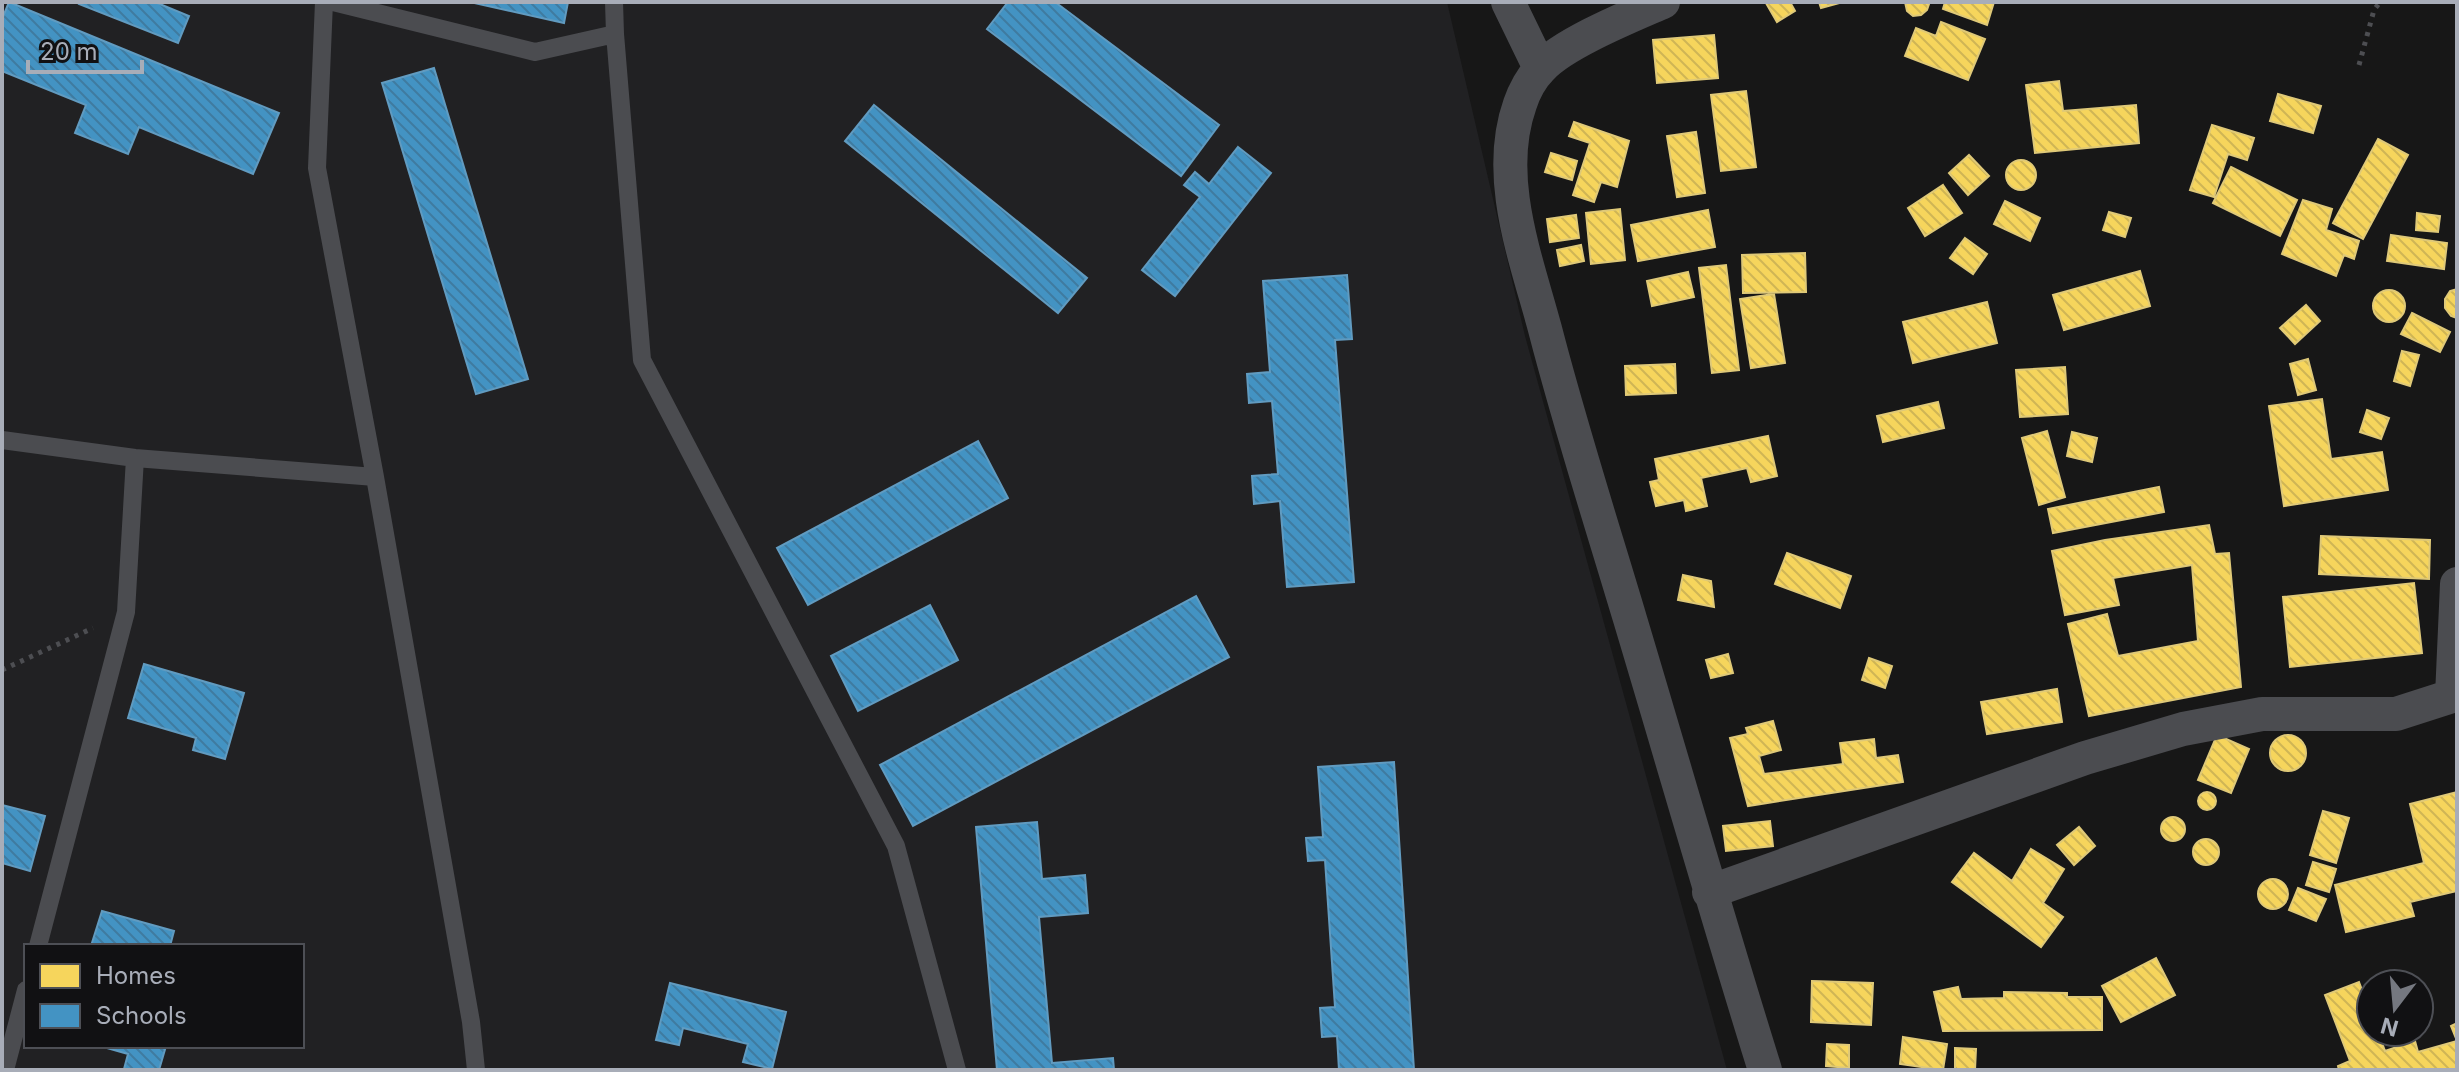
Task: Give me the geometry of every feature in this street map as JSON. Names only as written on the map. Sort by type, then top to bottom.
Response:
[{"type":"street","points":[[1508,2],[1540,68]]},
{"type":"street","points":[[1663,2],[1563,51],[1540,68],[1519,106],[1513,137],[1511,180],[1519,233],[1568,418],[1765,1070]]},
{"type":"street","points":[[1709,892],[2085,758],[2183,729],[2262,714],[2396,714],[2454,696],[2457,584]]},
{"type":"lane","points":[[324,2],[317,168],[375,477],[468,1007],[476,1070]]},
{"type":"lane","points":[[333,2],[535,52],[615,34]]},
{"type":"lane","points":[[614,2],[642,360],[896,846],[957,1070]]},
{"type":"lane","points":[[2,440],[135,458],[375,477]]},
{"type":"lane","points":[[39,944],[126,612],[135,458]]},
{"type":"lane","points":[[5,1070],[24,998]]},
{"type":"path","points":[[2359,65],[2374,10],[2380,2]]},
{"type":"path","points":[[2,670],[126,612]]},
{"type":"shaded area","points":[[2,2],[1447,2],[1525,336],[1727,1070],[2,1070]]},
{"type":"building: Homes","points":[[1790,2],[1795,11],[1777,22],[1766,3]]},
{"type":"building: Homes","points":[[1819,2],[1843,2],[1821,8]]},
{"type":"building: Homes","points":[[1905,2],[1929,4],[1921,15],[1913,16],[1907,11]]},
{"type":"building: Homes","points":[[1945,2],[1994,2],[1987,25],[1943,9]]},
{"type":"building: Homes","points":[[1941,22],[1985,39],[1968,80],[1905,56],[1916,28],[1936,36]]},
{"type":"building: Homes","points":[[1714,35],[1718,78],[1657,83],[1653,40]]},
{"type":"building: Homes","points":[[2059,81],[2063,111],[2136,105],[2139,143],[2035,153],[2026,85]]},
{"type":"building: Homes","points":[[1746,91],[1756,167],[1721,171],[1711,95]]},
{"type":"building: Homes","points":[[2278,94],[2321,106],[2313,133],[2270,121]]},
{"type":"building: Homes","points":[[1574,122],[1629,141],[1617,187],[1601,182],[1594,202],[1573,195],[1590,143],[1569,136]]},
{"type":"building: Homes","points":[[2212,125],[2254,138],[2247,160],[2228,154],[2214,197],[2190,190]]},
{"type":"building: Homes","points":[[1696,132],[1705,193],[1677,197],[1667,136]]},
{"type":"building: Homes","points":[[2378,139],[2408,155],[2363,239],[2333,223]]},
{"type":"building: Homes","points":[[1551,153],[1577,161],[1572,180],[1545,172]]},
{"type":"building: Homes","points":[[1969,155],[1989,176],[1968,195],[1949,173]]},
{"type":"building: Homes","points":[[2021,160],[2032,164],[2036,175],[2032,186],[2021,190],[2010,186],[2006,175],[2010,164]]},
{"type":"building: Homes","points":[[2231,167],[2297,200],[2280,236],[2213,203]]},
{"type":"building: Homes","points":[[1943,185],[1962,213],[1925,236],[1908,208]]},
{"type":"building: Homes","points":[[2303,200],[2332,209],[2326,230],[2359,241],[2354,259],[2344,255],[2336,276],[2282,254]]},
{"type":"building: Homes","points":[[2005,201],[2040,218],[2030,241],[1994,224]]},
{"type":"building: Homes","points":[[1620,209],[1625,260],[1591,264],[1586,213]]},
{"type":"building: Homes","points":[[1708,210],[1715,247],[1638,261],[1631,225]]},
{"type":"building: Homes","points":[[2109,212],[2131,218],[2125,237],[2103,230]]},
{"type":"building: Homes","points":[[2417,213],[2440,216],[2438,232],[2416,230]]},
{"type":"building: Homes","points":[[1576,215],[1579,238],[1550,242],[1547,219]]},
{"type":"building: Homes","points":[[2391,235],[2447,243],[2444,269],[2387,261]]},
{"type":"building: Homes","points":[[1965,238],[1987,254],[1973,274],[1950,258]]},
{"type":"building: Homes","points":[[1581,245],[1584,261],[1560,266],[1557,250]]},
{"type":"building: Homes","points":[[1805,253],[1806,292],[1743,293],[1742,255]]},
{"type":"building: Homes","points":[[1726,265],[1739,370],[1712,373],[1699,268]]},
{"type":"building: Homes","points":[[2140,271],[2150,306],[2064,330],[2053,295]]},
{"type":"building: Homes","points":[[1688,272],[1694,297],[1652,306],[1647,281]]},
{"type":"building: Homes","points":[[2457,289],[2457,318],[2445,308],[2445,299],[2450,291]]},
{"type":"building: Homes","points":[[2389,290],[2401,294],[2405,306],[2401,318],[2389,322],[2377,318],[2373,306],[2377,294]]},
{"type":"building: Homes","points":[[1774,294],[1785,363],[1751,368],[1740,299]]},
{"type":"building: Homes","points":[[1987,302],[1997,343],[1913,363],[1903,322]]},
{"type":"building: Homes","points":[[2306,305],[2320,321],[2295,344],[2280,328]]},
{"type":"building: Homes","points":[[2412,313],[2450,332],[2440,352],[2401,334]]},
{"type":"building: Homes","points":[[2402,351],[2419,355],[2410,386],[2394,381]]},
{"type":"building: Homes","points":[[2308,359],[2316,390],[2298,395],[2290,364]]},
{"type":"building: Homes","points":[[1675,364],[1676,393],[1626,395],[1625,366]]},
{"type":"building: Homes","points":[[2065,367],[2068,414],[2020,417],[2016,370]]},
{"type":"building: Homes","points":[[2322,399],[2331,459],[2382,452],[2388,490],[2284,506],[2269,406]]},
{"type":"building: Homes","points":[[1938,402],[1944,428],[1883,442],[1877,416]]},
{"type":"building: Homes","points":[[2367,410],[2389,418],[2381,439],[2360,432]]},
{"type":"building: Homes","points":[[2047,431],[2065,497],[2039,505],[2022,438]]},
{"type":"building: Homes","points":[[2072,432],[2097,438],[2092,462],[2067,456]]},
{"type":"building: Homes","points":[[1768,436],[1777,476],[1751,482],[1747,468],[1701,478],[1707,506],[1686,511],[1684,500],[1656,506],[1650,482],[1659,480],[1655,459]]},
{"type":"building: Homes","points":[[2159,487],[2164,512],[2053,533],[2048,509]]},
{"type":"building: Homes","points":[[2209,525],[2215,554],[2229,553],[2241,687],[2089,716],[2068,624],[2107,614],[2118,656],[2198,641],[2192,565],[2113,578],[2119,605],[2065,615],[2052,551]]},
{"type":"building: Homes","points":[[2321,536],[2430,540],[2429,579],[2319,574]]},
{"type":"building: Homes","points":[[1787,553],[1851,576],[1840,608],[1775,584]]},
{"type":"building: Homes","points":[[1683,575],[1711,581],[1714,607],[1678,600]]},
{"type":"building: Homes","points":[[2414,583],[2422,653],[2290,667],[2283,597]]},
{"type":"building: Homes","points":[[1728,654],[1733,673],[1711,678],[1706,660]]},
{"type":"building: Homes","points":[[1869,658],[1892,666],[1885,688],[1862,680]]},
{"type":"building: Homes","points":[[2057,689],[2062,722],[1987,734],[1981,702]]},
{"type":"building: Homes","points":[[1773,721],[1781,750],[1759,756],[1764,774],[1843,764],[1840,743],[1874,739],[1876,758],[1898,755],[1903,782],[1748,806],[1730,738],[1748,734],[1746,728]]},
{"type":"building: Homes","points":[[2217,735],[2249,749],[2231,793],[2198,780]]},
{"type":"building: Homes","points":[[2288,735],[2301,740],[2306,753],[2301,766],[2288,771],[2275,766],[2270,753],[2275,740]]},
{"type":"building: Homes","points":[[2207,792],[2216,801],[2207,810],[2198,801]]},
{"type":"building: Homes","points":[[2457,792],[2457,891],[2410,902],[2414,916],[2346,932],[2335,885],[2424,863],[2410,804]]},
{"type":"building: Homes","points":[[2323,811],[2349,818],[2336,863],[2310,855]]},
{"type":"building: Homes","points":[[2173,817],[2182,820],[2185,829],[2182,838],[2173,841],[2164,838],[2161,829],[2164,820]]},
{"type":"building: Homes","points":[[1770,821],[1773,846],[1726,851],[1723,826]]},
{"type":"building: Homes","points":[[2079,827],[2095,846],[2074,865],[2057,845]]},
{"type":"building: Homes","points":[[2206,839],[2215,843],[2219,852],[2215,861],[2206,865],[2197,861],[2193,852],[2197,843]]},
{"type":"building: Homes","points":[[2031,849],[2064,869],[2043,903],[2063,917],[2041,947],[1952,882],[1974,853],[2012,881]]},
{"type":"building: Homes","points":[[2313,862],[2336,869],[2329,892],[2306,885]]},
{"type":"building: Homes","points":[[2273,879],[2279,880],[2287,888],[2287,900],[2279,908],[2273,909],[2267,908],[2259,900],[2258,894],[2259,888],[2267,880]]},
{"type":"building: Homes","points":[[2298,888],[2326,899],[2316,921],[2289,910]]},
{"type":"building: Homes","points":[[2156,958],[2175,995],[2121,1022],[2102,986]]},
{"type":"building: Homes","points":[[1812,981],[1873,983],[1871,1025],[1811,1022]]},
{"type":"building: Homes","points":[[2355,984],[2355,1048],[2384,1048],[2385,1051],[2417,1048],[2418,1052],[2457,1041],[2457,1070],[2339,1070],[2338,1066],[2350,1061],[2325,995]]},
{"type":"building: Homes","points":[[1958,987],[1961,999],[2004,998],[2004,992],[2102,997],[2102,1030],[1943,1031],[1934,992]]},
{"type":"building: Homes","points":[[2457,1023],[2457,1041],[2451,1026]]},
{"type":"building: Homes","points":[[1903,1037],[1947,1044],[1943,1070],[1900,1064]]},
{"type":"building: Homes","points":[[1827,1044],[1849,1045],[1849,1068],[1826,1066]]},
{"type":"building: Homes","points":[[1955,1048],[1976,1049],[1975,1070],[1955,1070]]},
{"type":"building: Schools","points":[[9,2],[279,113],[253,174],[139,127],[128,154],[75,133],[86,105],[2,71],[2,19]]},
{"type":"building: Schools","points":[[80,2],[155,2],[189,16],[178,43]]},
{"type":"building: Schools","points":[[470,2],[568,2],[564,23]]},
{"type":"building: Schools","points":[[1008,2],[1055,2],[1219,125],[1181,176],[987,29]]},
{"type":"building: Schools","points":[[434,68],[528,379],[476,394],[382,83]]},
{"type":"building: Schools","points":[[874,105],[1087,278],[1058,313],[845,141]]},
{"type":"building: Schools","points":[[1238,147],[1271,173],[1175,296],[1142,270],[1200,197],[1184,185],[1195,172],[1209,184]]},
{"type":"building: Schools","points":[[1347,275],[1352,339],[1335,340],[1354,582],[1287,587],[1280,501],[1254,504],[1252,476],[1278,474],[1272,401],[1249,403],[1247,374],[1270,372],[1263,281]]},
{"type":"building: Schools","points":[[978,441],[1008,498],[808,605],[777,548]]},
{"type":"building: Schools","points":[[1196,596],[1229,657],[913,826],[880,765]]},
{"type":"building: Schools","points":[[930,605],[958,660],[858,711],[831,656]]},
{"type":"building: Schools","points":[[144,664],[244,693],[225,759],[193,750],[196,738],[128,718]]},
{"type":"building: Schools","points":[[1394,762],[1414,1070],[1339,1070],[1337,1036],[1322,1037],[1320,1008],[1335,1007],[1325,860],[1308,861],[1306,838],[1323,837],[1318,767]]},
{"type":"building: Schools","points":[[2,805],[45,816],[30,871],[2,863]]},
{"type":"building: Schools","points":[[1037,822],[1042,879],[1085,875],[1088,913],[1039,917],[1052,1063],[1113,1058],[1114,1070],[997,1070],[976,827]]},
{"type":"building: Schools","points":[[102,911],[174,931],[171,944],[92,944]]},
{"type":"building: Schools","points":[[670,983],[786,1012],[772,1069],[743,1062],[748,1044],[683,1028],[679,1045],[656,1040]]},
{"type":"building: Schools","points":[[107,1048],[165,1048],[159,1070],[124,1069],[128,1054]]}]
